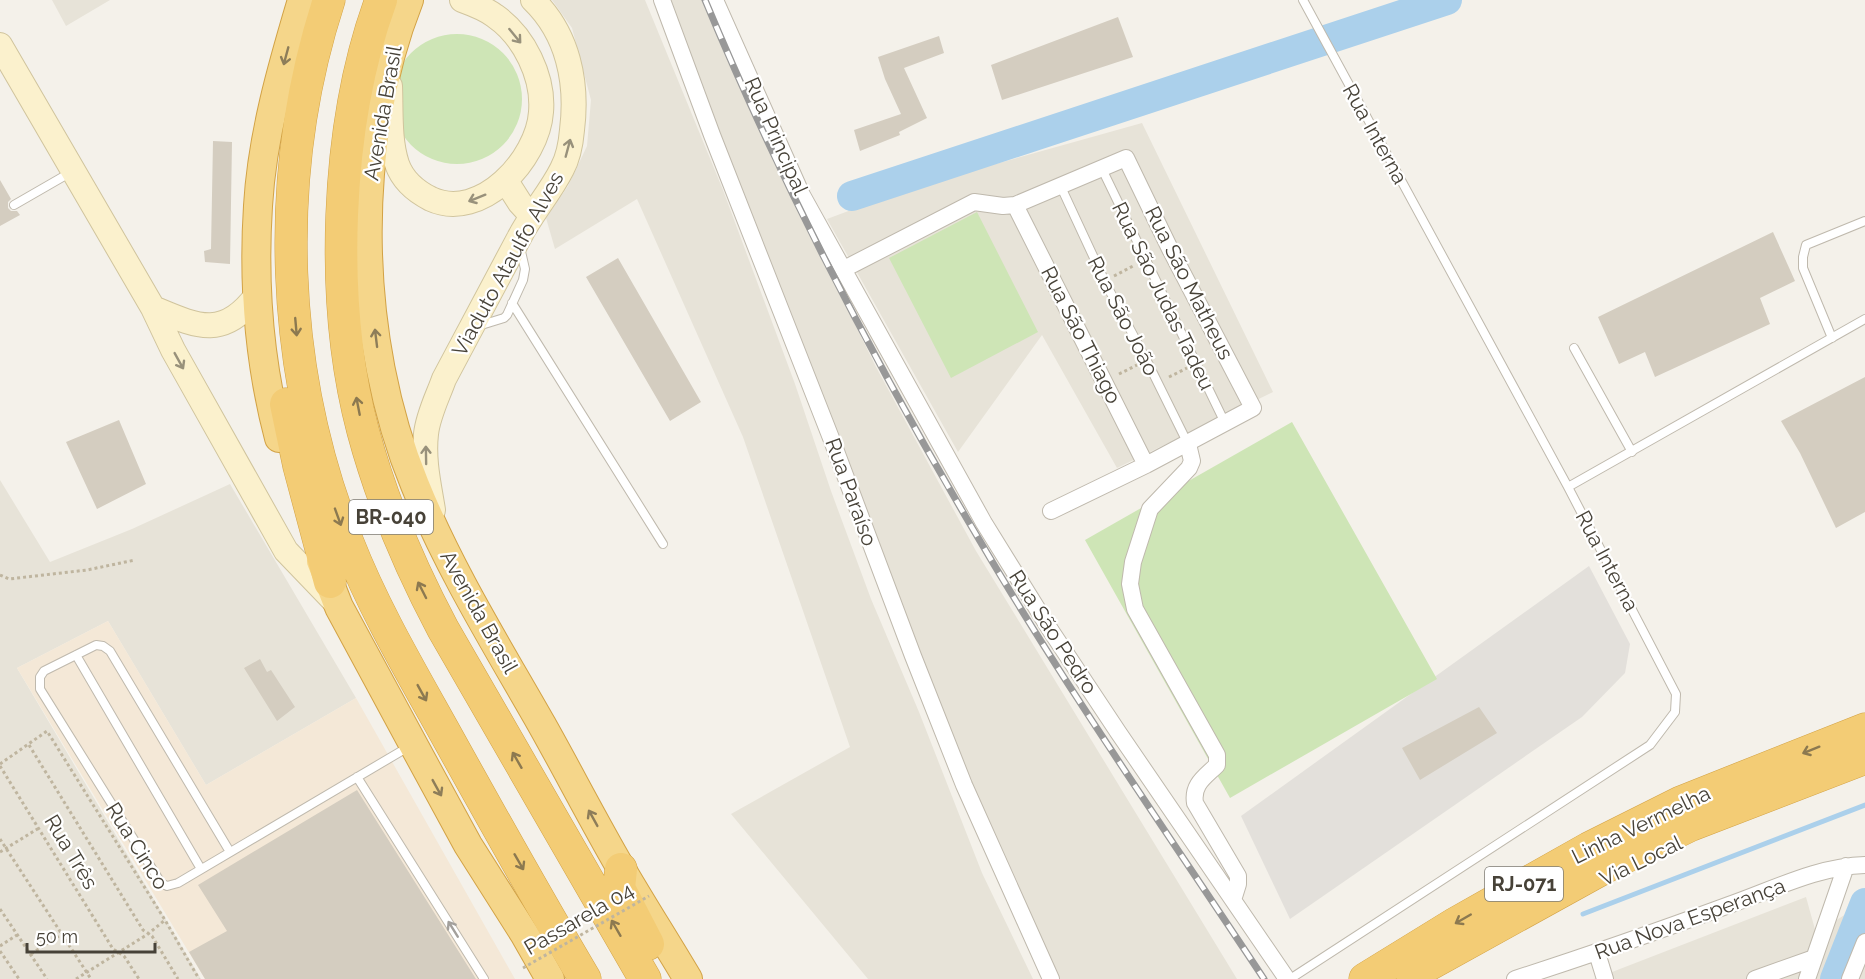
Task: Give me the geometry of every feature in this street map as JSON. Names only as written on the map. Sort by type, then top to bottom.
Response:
[{"type":"highway","name":"Avenida Brasil","points":[[381,0],[355,102],[342,208],[341,259],[345,322],[363,429],[396,533],[415,577],[454,649],[645,979]]},
{"type":"highway","name":"Avenida Brasil","points":[[409,0],[388,63],[374,139],[369,195],[372,311],[378,360],[395,428],[414,483],[436,534],[621,869],[688,979]]},
{"type":"highway","points":[[318,6],[276,94],[258,205],[256,296],[262,352],[276,427],[305,521],[335,594],[468,844],[550,979]]},
{"type":"highway","points":[[318,6],[288,138],[274,232],[273,284],[275,333],[284,393],[299,466],[335,594]]},
{"type":"highway","name":"BR-040","points":[[318,6],[299,129],[291,246],[297,343],[310,418],[348,545],[386,628],[585,979]]},
{"type":"highway","name":"Linha Vermelha","points":[[1365,979],[1456,923],[1589,848],[1681,802],[1865,729]]},
{"type":"highway","name":"Linha Vermelha","points":[[1403,979],[1611,864],[1691,825],[1865,758]]},
{"type":"highway","points":[[621,869],[619,888],[667,979]]},
{"type":"highway","points":[[1413,979],[1473,939]]},
{"type":"main road","name":"Viaduto Ataulfo Alves","points":[[436,534],[425,459],[426,432],[444,379],[531,215],[563,168],[571,141],[575,108],[573,81],[567,56],[551,22],[533,0]]},
{"type":"main road","name":"Viaduto Ataulfo Alves","points":[[388,63],[393,148],[397,165],[406,182],[418,193],[436,201],[454,203],[470,202],[506,181],[522,162],[535,139],[542,112],[539,84],[531,60],[516,35],[495,16],[465,1]]},
{"type":"main road","points":[[0,45],[153,308],[173,350],[286,551],[335,594]]},
{"type":"main road","points":[[506,181],[531,215]]},
{"type":"main road","points":[[153,308],[189,322],[207,326],[235,319],[256,296]]},
{"type":"street","name":"Rua Paraíso","points":[[662,0],[917,667],[964,785],[1051,979]]},
{"type":"street","name":"Rua Principal","points":[[715,0],[802,195],[844,269]]},
{"type":"street","name":"Rua São Matheus","points":[[1102,169],[1126,158],[1252,408],[1225,423]]},
{"type":"street","points":[[844,269],[974,202],[1003,206],[1015,205],[1102,169]]},
{"type":"street","name":"Rua São Thiago","points":[[1015,205],[1146,465]]},
{"type":"street","name":"Rua São Pedro","points":[[844,269],[989,532],[1063,649],[1289,979]]},
{"type":"street","points":[[1051,511],[1188,444],[1225,423]]},
{"type":"street","points":[[1188,444],[1192,461],[1189,468],[1150,509],[1133,562],[1130,584],[1135,609],[1217,755],[1217,765],[1196,785],[1194,794],[1195,803],[1238,876],[1233,900]]},
{"type":"street","name":"Via Local","points":[[1429,979],[1522,922],[1637,860],[1733,818],[1865,768]]},
{"type":"street","points":[[1807,979],[1814,958],[1857,865]]},
{"type":"street","name":"Rua Nova Esperança","points":[[1515,979],[1597,953],[1803,879],[1857,865]]},
{"type":"street","points":[[1850,979],[1865,942]]},
{"type":"street","points":[[1597,953],[1605,979]]},
{"type":"street","points":[[1755,979],[1814,958]]},
{"type":"lane","name":"Rua Interna","points":[[1289,979],[1650,744],[1675,712],[1676,694],[1568,487],[1303,0]]},
{"type":"lane","name":"Rua São Judas Tadeu","points":[[1102,169],[1225,423]]},
{"type":"lane","points":[[14,205],[73,171]]},
{"type":"lane","name":"Rua São João","points":[[1061,187],[1107,286],[1188,444]]},
{"type":"lane","points":[[1832,338],[1803,268],[1806,245],[1865,221]]},
{"type":"lane","points":[[471,328],[504,318],[512,303],[523,280],[525,269],[518,239]]},
{"type":"lane","points":[[512,303],[663,543]]},
{"type":"lane","points":[[1568,487],[1865,319]]},
{"type":"lane","points":[[1574,348],[1632,452]]},
{"type":"lane","points":[[230,852],[110,651],[103,646],[96,645],[44,671],[40,677],[40,688],[161,883],[167,886],[178,883],[413,744]]},
{"type":"lane","points":[[76,655],[201,869]]},
{"type":"lane","points":[[357,777],[484,979]]},
{"type":"path","points":[[1104,381],[1147,361]]},
{"type":"path","points":[[0,575],[9,579],[87,570],[135,560]]},
{"type":"path","name":"Rua Cinco","points":[[29,745],[47,731],[165,920],[199,979]]},
{"type":"path","points":[[0,765],[29,745],[137,920],[178,979]]},
{"type":"path","name":"Rua Três","points":[[0,765],[113,949],[124,956],[139,979]]},
{"type":"path","points":[[0,852],[39,828]]},
{"type":"path","points":[[0,839],[91,979]]},
{"type":"path","name":"Passarela 04","points":[[523,969],[649,896]]},
{"type":"path","points":[[0,909],[46,979]]},
{"type":"path","points":[[76,979],[148,934],[165,920]]},
{"type":"path","points":[[31,954],[62,934]]},
{"type":"path","points":[[17,935],[0,949],[19,979]]},
{"type":"shaded area","points":[[52,0],[110,0],[66,26]]},
{"type":"shaded area","points":[[552,0],[645,0],[723,190],[871,599],[919,712],[982,873],[1033,979],[868,979],[731,814],[850,747],[743,437],[637,199],[555,249],[546,218],[568,186],[587,146],[591,100],[572,28]]},
{"type":"shaded area","points":[[665,0],[711,0],[786,184],[876,367],[976,551],[1237,979],[1056,979],[1006,875]]},
{"type":"shaded area","points":[[1142,123],[1273,392],[1117,468],[1042,335],[958,452],[827,219],[969,166],[992,165]]},
{"type":"shaded area","points":[[0,480],[50,562],[132,529],[230,484],[356,698],[206,785],[108,621],[17,668],[201,979],[0,979]]},
{"type":"shaded area","points":[[1589,566],[1630,644],[1625,673],[1582,717],[1290,919],[1241,816]]},
{"type":"shaded area","points":[[108,621],[206,785],[356,698],[515,979],[205,979],[17,668]]},
{"type":"shaded area","points":[[1806,897],[1816,933],[1865,902],[1865,979],[1594,979]]},
{"type":"green space","points":[[457,34],[482,39],[503,53],[517,74],[522,99],[517,124],[503,145],[482,159],[457,164],[432,159],[411,145],[397,124],[392,99],[397,74],[411,53],[432,39]]},
{"type":"green space","points":[[977,212],[1038,332],[951,378],[889,258]]},
{"type":"green space","points":[[1292,422],[1437,679],[1230,798],[1085,540]]},
{"type":"building","points":[[1118,17],[1133,57],[1002,100],[991,65]]},
{"type":"building","points":[[939,36],[944,53],[904,68],[927,118],[899,132],[900,135],[860,151],[854,130],[901,114],[878,57]]},
{"type":"building","points":[[213,141],[232,142],[230,264],[205,262],[204,251],[211,249]]},
{"type":"building","points":[[0,180],[11,199],[8,202],[8,208],[11,211],[17,211],[20,215],[0,226]]},
{"type":"building","points":[[1773,232],[1795,281],[1760,298],[1770,324],[1655,377],[1645,352],[1619,364],[1598,317]]},
{"type":"building","points":[[618,258],[701,402],[670,421],[586,277]]},
{"type":"building","points":[[1865,377],[1865,512],[1836,528],[1800,453],[1781,421]]},
{"type":"building","points":[[119,420],[146,484],[97,509],[66,442]]},
{"type":"building","points":[[260,659],[267,672],[271,670],[295,707],[277,721],[244,668]]},
{"type":"building","points":[[1479,707],[1497,733],[1420,780],[1402,748]]},
{"type":"building","points":[[357,790],[476,979],[205,979],[189,952],[227,931],[198,885]]},
{"type":"waterway","points":[[852,196],[1447,0]]},
{"type":"waterway","points":[[1583,914],[1865,805]]},
{"type":"waterway","points":[[1835,979],[1865,903]]},
{"type":"railway","points":[[705,0],[766,139],[799,207],[868,343],[942,475],[1048,652],[1264,979]]}]
